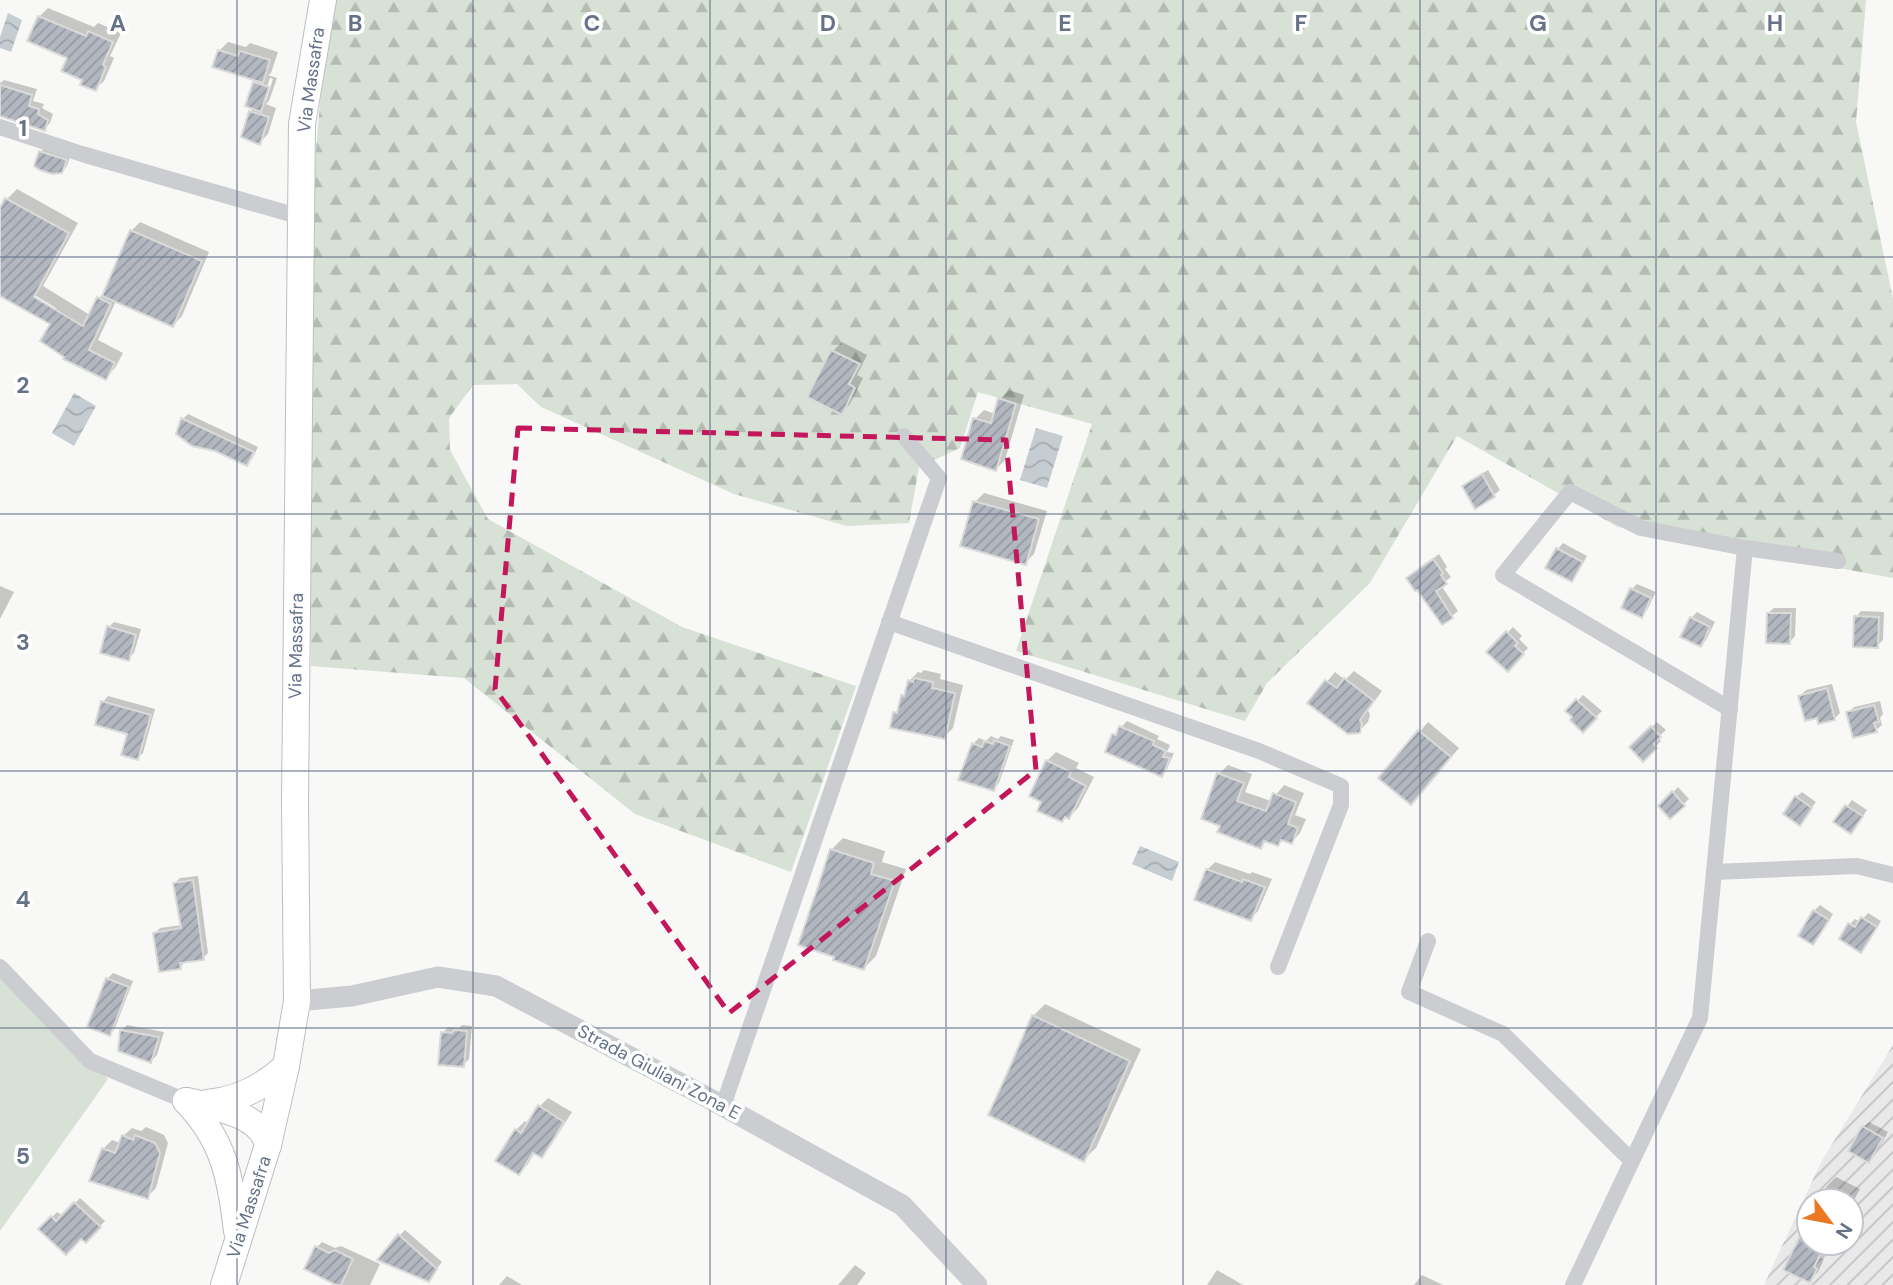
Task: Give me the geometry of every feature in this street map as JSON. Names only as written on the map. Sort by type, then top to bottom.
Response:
[{"type":"main road","name":"Via Massafra","points":[[224,1285],[268,1145],[297,1001],[295,802],[302,124],[323,0]]},
{"type":"main road","points":[[194,1102],[236,1098],[265,1084],[286,1066]]},
{"type":"main road","points":[[194,1102],[197,1112],[212,1133],[227,1168],[238,1240]]},
{"type":"main road","points":[[194,1102],[221,1108],[247,1120],[266,1135],[268,1145],[257,1153],[247,1154],[231,1148],[212,1133]]},
{"type":"street","points":[[0,127],[95,158],[301,217]]},
{"type":"street","points":[[723,1106],[939,478],[904,436]]},
{"type":"street","points":[[1730,709],[1503,575],[1570,492],[1641,528],[1745,548],[1838,561]]},
{"type":"street","points":[[1573,1285],[1700,1018],[1745,548]]},
{"type":"street","points":[[889,622],[1259,751],[1341,786],[1341,805],[1278,967]]},
{"type":"street","points":[[1714,872],[1857,866],[1893,875]]},
{"type":"street","points":[[1428,941],[1409,992],[1503,1034],[1632,1161]]},
{"type":"street","points":[[0,967],[90,1061],[194,1102]]},
{"type":"street","name":"Strada Giuliani Zona E","points":[[297,1001],[352,996],[438,977],[496,986],[723,1106],[902,1205],[977,1285]]},
{"type":"highlighted area","points":[[518,428],[1006,440],[1036,770],[729,1013],[495,689]]},
{"type":"shaded area","points":[[1893,1045],[1893,1285],[1764,1285],[1795,1218],[1795,1257],[1865,1257],[1865,1187],[1809,1187],[1821,1162]]},
{"type":"green space","points":[[334,0],[1866,0],[1856,122],[1893,299],[1893,578],[1618,527],[1457,436],[1370,583],[1267,683],[1245,721],[1016,651],[1092,424],[978,392],[960,448],[919,467],[909,523],[847,526],[734,494],[541,407],[517,384],[473,385],[449,418],[450,450],[488,519],[682,627],[856,686],[791,872],[635,814],[464,678],[311,666],[311,209],[326,33]]},
{"type":"green space","points":[[0,969],[4,977],[108,1079],[0,1231]]},
{"type":"water","points":[[8,13],[22,20],[11,52],[0,48],[0,37]]},
{"type":"water","points":[[74,393],[96,406],[74,446],[52,433]]},
{"type":"water","points":[[1036,428],[1063,436],[1047,488],[1020,480]]},
{"type":"water","points":[[1140,846],[1179,862],[1172,881],[1132,864]]},
{"type":"building","points":[[38,16],[86,36],[88,31],[113,42],[96,91],[80,85],[82,80],[61,71],[67,58],[27,41]]},
{"type":"building","points":[[218,50],[238,56],[240,51],[270,60],[263,83],[212,67]]},
{"type":"building","points":[[253,82],[269,87],[261,112],[245,106]]},
{"type":"building","points":[[0,85],[32,95],[29,106],[39,109],[38,114],[48,120],[45,131],[0,116]]},
{"type":"building","points":[[249,111],[269,117],[260,145],[241,137]]},
{"type":"building","points":[[39,151],[67,160],[62,173],[52,174],[34,166]]},
{"type":"building","points":[[5,198],[69,233],[34,297],[83,326],[97,297],[111,304],[89,350],[115,363],[106,380],[63,359],[64,357],[40,341],[50,324],[0,296],[0,208]]},
{"type":"building","points":[[130,230],[202,261],[173,327],[102,296]]},
{"type":"building","points":[[831,350],[860,364],[849,384],[855,388],[842,415],[807,397]]},
{"type":"building","points":[[998,398],[1016,404],[996,471],[961,459],[973,418],[991,423]]},
{"type":"building","points":[[181,418],[254,452],[247,466],[215,451],[192,446],[176,434]]},
{"type":"building","points":[[1482,474],[1495,497],[1475,509],[1462,486]]},
{"type":"building","points":[[973,501],[1039,519],[1026,565],[960,546]]},
{"type":"building","points":[[1556,548],[1583,562],[1572,582],[1545,568]]},
{"type":"building","points":[[1433,559],[1447,584],[1436,591],[1453,618],[1442,625],[1406,578]]},
{"type":"building","points":[[1630,588],[1651,598],[1642,618],[1621,608]]},
{"type":"building","points":[[1767,613],[1791,613],[1790,644],[1766,643]]},
{"type":"building","points":[[1854,616],[1879,617],[1878,648],[1853,647]]},
{"type":"building","points":[[1690,617],[1710,627],[1701,647],[1680,637]]},
{"type":"building","points":[[107,626],[136,635],[129,661],[100,653]]},
{"type":"building","points":[[1506,631],[1518,643],[1515,646],[1524,654],[1508,672],[1486,652]]},
{"type":"building","points":[[914,678],[933,682],[932,688],[955,693],[945,739],[890,728],[893,712],[897,713],[908,680],[913,682]]},
{"type":"building","points":[[1344,678],[1374,701],[1360,720],[1360,733],[1348,734],[1307,703],[1325,680],[1337,688]]},
{"type":"building","points":[[1827,688],[1835,720],[1818,724],[1817,718],[1805,721],[1798,696]]},
{"type":"building","points":[[1576,699],[1597,718],[1583,733],[1565,711]]},
{"type":"building","points":[[101,701],[151,715],[138,760],[121,755],[127,734],[95,725]]},
{"type":"building","points":[[1874,705],[1879,722],[1874,723],[1877,732],[1853,738],[1846,712]]},
{"type":"building","points":[[1119,726],[1154,741],[1153,745],[1166,751],[1163,757],[1170,758],[1162,777],[1105,752],[1112,734],[1116,735]]},
{"type":"building","points":[[1651,726],[1661,737],[1654,744],[1657,748],[1643,762],[1629,747]]},
{"type":"building","points":[[1418,730],[1451,757],[1411,805],[1378,778]]},
{"type":"building","points":[[994,740],[1010,746],[994,791],[958,780],[972,743],[982,747],[984,741],[993,744]]},
{"type":"building","points":[[1046,760],[1071,772],[1069,777],[1086,786],[1069,819],[1065,817],[1062,822],[1037,811],[1041,802],[1029,796]]},
{"type":"building","points":[[1217,773],[1244,783],[1237,801],[1266,811],[1273,793],[1296,802],[1288,824],[1298,828],[1292,844],[1281,840],[1278,846],[1264,841],[1261,849],[1217,832],[1220,826],[1201,819]]},
{"type":"building","points":[[1672,791],[1685,806],[1670,819],[1658,806]]},
{"type":"building","points":[[1795,796],[1812,808],[1800,826],[1783,814]]},
{"type":"building","points":[[1845,805],[1863,816],[1851,834],[1833,822]]},
{"type":"building","points":[[830,849],[874,863],[871,874],[895,881],[864,970],[798,945]]},
{"type":"building","points":[[1206,869],[1265,887],[1251,921],[1194,900]]},
{"type":"building","points":[[193,880],[204,960],[180,963],[181,969],[159,972],[153,933],[181,928],[173,883]]},
{"type":"building","points":[[1813,910],[1829,920],[1813,945],[1798,936]]},
{"type":"building","points":[[1861,917],[1877,927],[1861,953],[1839,939],[1848,923],[1855,927]]},
{"type":"building","points":[[106,978],[129,987],[110,1036],[87,1027]]},
{"type":"building","points":[[1032,1015],[1130,1061],[1084,1162],[988,1115]]},
{"type":"building","points":[[120,1030],[159,1037],[151,1063],[118,1051]]},
{"type":"building","points":[[454,1030],[467,1031],[464,1067],[438,1065],[441,1032],[452,1033]]},
{"type":"building","points":[[538,1105],[564,1122],[542,1158],[533,1153],[519,1175],[495,1161],[515,1129],[521,1133]]},
{"type":"building","points":[[1862,1126],[1883,1138],[1869,1163],[1848,1151]]},
{"type":"building","points":[[122,1135],[133,1140],[135,1135],[155,1143],[160,1153],[148,1199],[89,1181],[102,1148],[115,1153]]},
{"type":"building","points":[[74,1202],[101,1227],[86,1243],[81,1239],[66,1255],[38,1229],[51,1216],[56,1221]]},
{"type":"building","points":[[398,1234],[437,1269],[429,1282],[377,1260]]},
{"type":"building","points":[[315,1246],[329,1253],[335,1250],[353,1259],[341,1285],[304,1269]]},
{"type":"building","points":[[1795,1246],[1795,1257],[1819,1257],[1810,1283],[1783,1270]]}]
